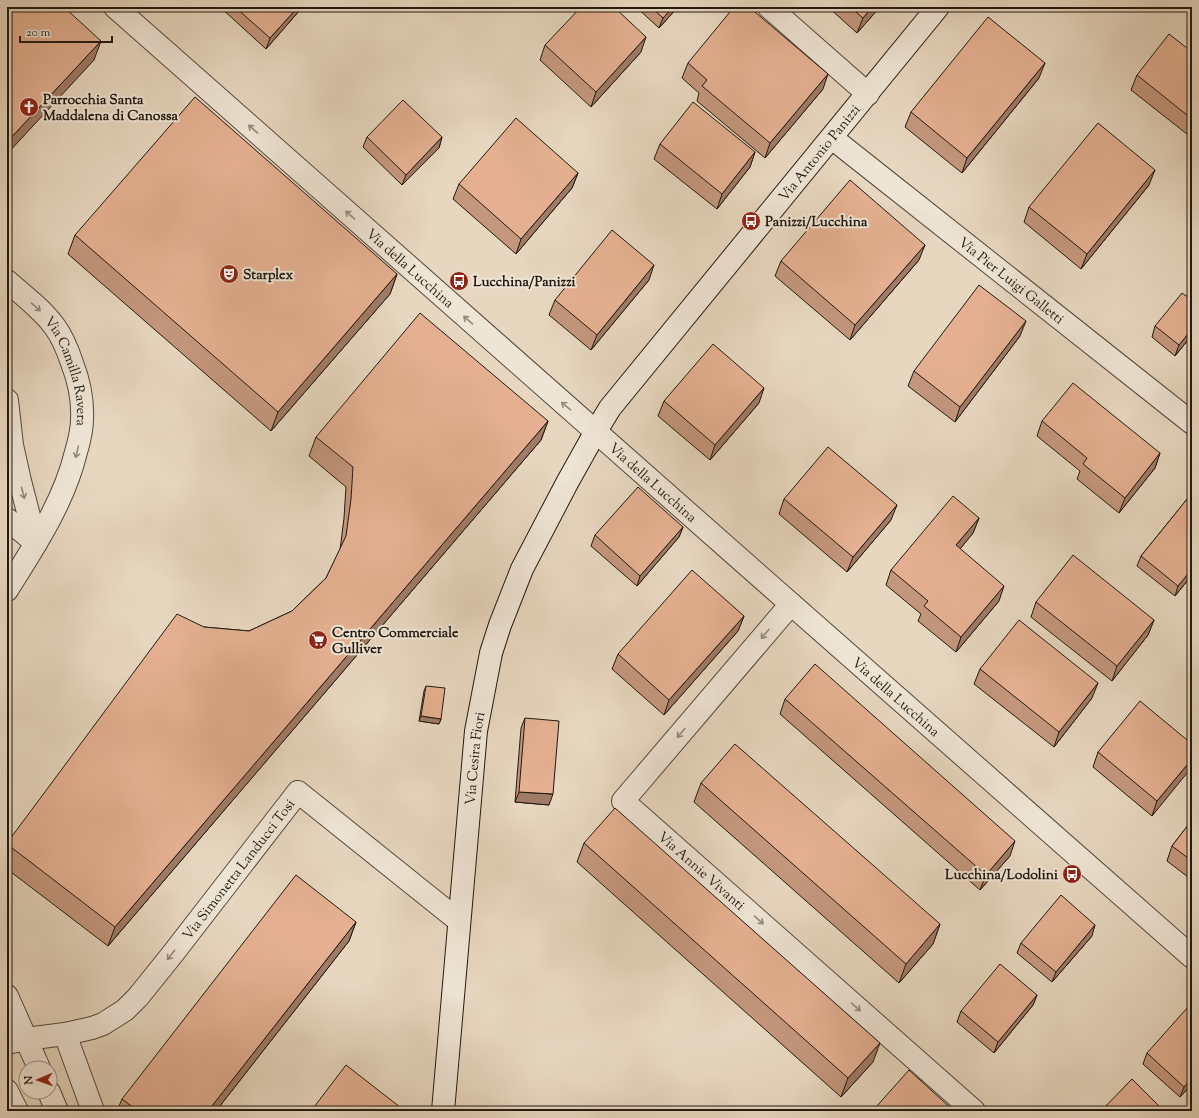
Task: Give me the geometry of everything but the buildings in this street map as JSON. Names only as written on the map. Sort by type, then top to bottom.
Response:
[{"type":"street","name":"Via della Lucchina","points":[[115,7],[1192,957]]},
{"type":"street","points":[[769,7],[868,94]]},
{"type":"street","name":"Via Antonio Panizzi","points":[[596,431],[610,408],[938,7]]},
{"type":"street","name":"Via Pier Luigi Galletti","points":[[832,138],[1192,422]]},
{"type":"street","name":"Via Camilla Ravera","points":[[7,281],[42,312],[56,328],[67,348],[76,373],[82,401],[82,421],[79,441],[68,480],[36,543],[7,590]]},
{"type":"street","points":[[7,400],[12,446],[36,543]]},
{"type":"street","name":"Via Cesira Fiori","points":[[443,1111],[476,731],[491,653],[500,625],[522,569],[596,431]]},
{"type":"street","points":[[7,519],[36,543]]},
{"type":"street","name":"Via Annie Vivanti","points":[[790,604],[623,801],[974,1111]]},
{"type":"street","name":"Via Simonetta Landucci Tosi","points":[[17,1041],[65,1034],[92,1028],[103,1024],[133,1003],[298,792],[459,921]]},
{"type":"street","points":[[7,996],[17,1041],[32,1060]]},
{"type":"street","points":[[65,1034],[93,1111]]},
{"type":"street","points":[[7,1091],[17,1111]]},
{"type":"street","points":[[52,1100],[57,1111]]},
{"type":"place","name":"Parrocchia Santa Maddalena di Canossa","points":[[29,107]]},
{"type":"place","name":"Panizzi/Lucchina","points":[[751,221]]},
{"type":"place","name":"Starplex","points":[[229,274]]},
{"type":"place","name":"Lucchina/Panizzi","points":[[459,281]]},
{"type":"place","name":"Centro Commerciale Gulliver","points":[[318,640]]},
{"type":"place","name":"Lucchina/Lodolini","points":[[1072,874]]}]
